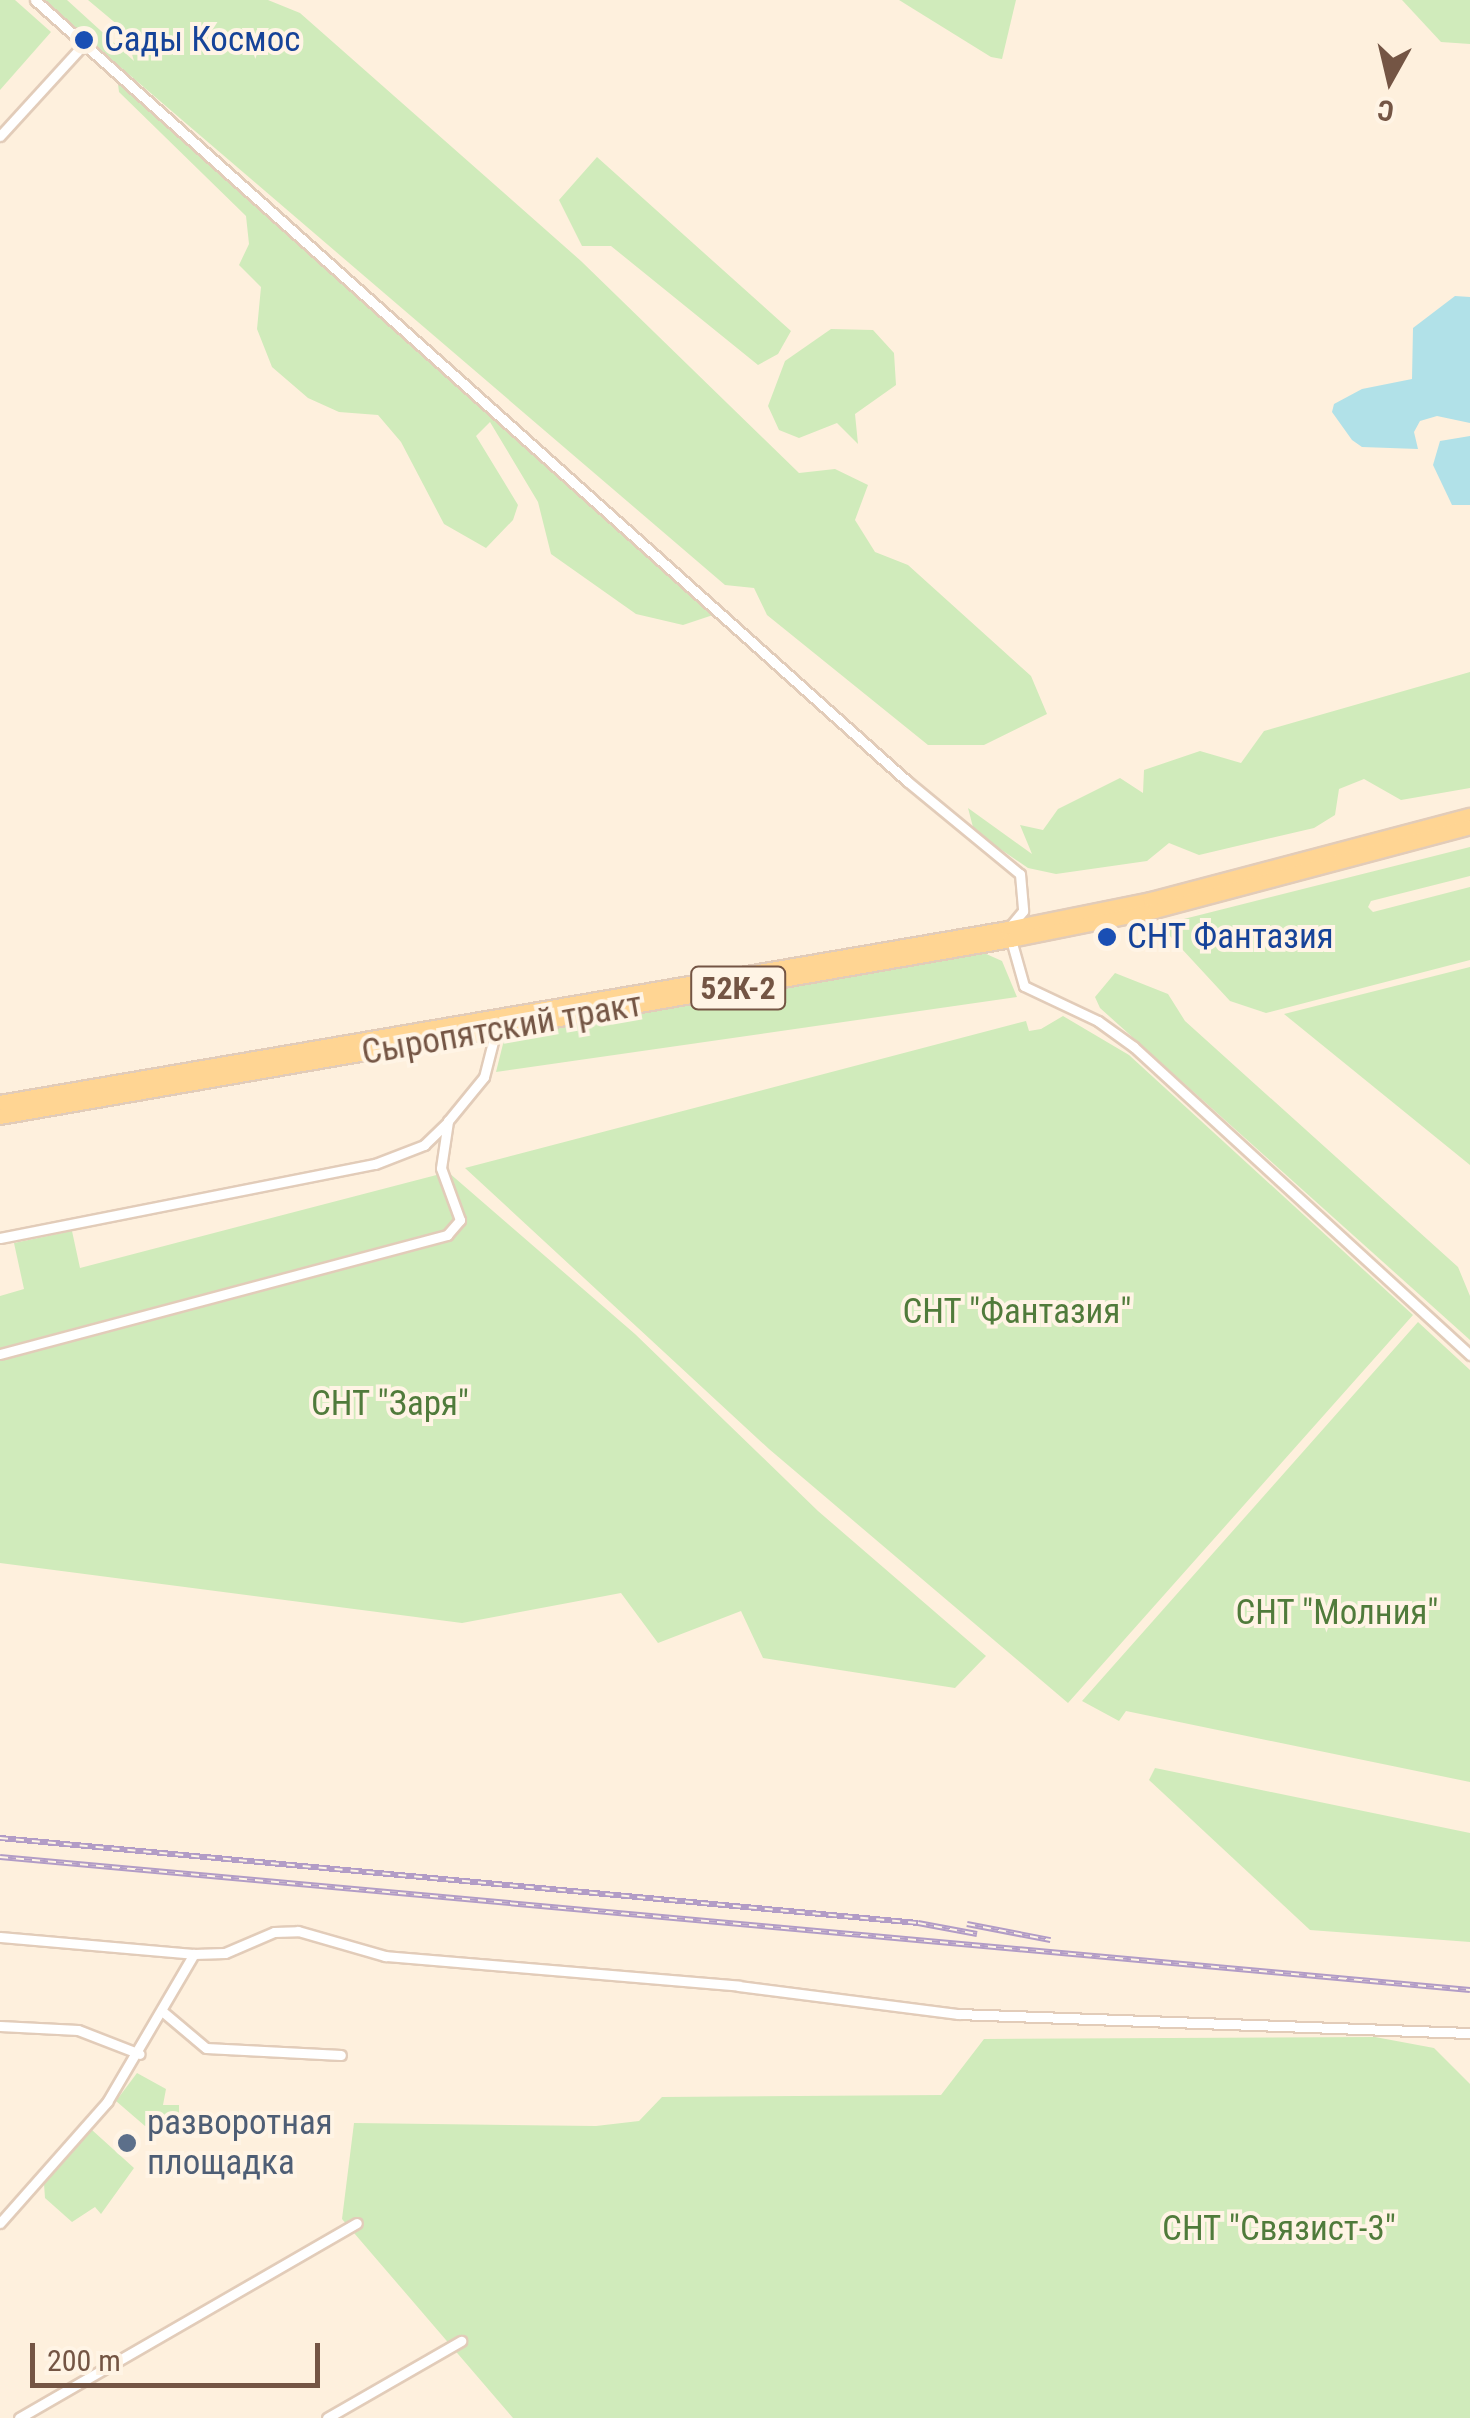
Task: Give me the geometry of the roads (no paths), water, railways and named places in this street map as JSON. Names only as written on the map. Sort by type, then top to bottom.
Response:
[{"type":"main road","name":"Сыропятский тракт","points":[[0,1116],[1010,935],[1470,816]]},
{"type":"main road","name":"Сыропятский тракт","points":[[0,1103],[1155,911],[1470,827]]},
{"type":"street","points":[[35,0],[907,781],[1020,874],[1023,911],[1010,935],[1019,976],[1030,992],[1098,1020],[1134,1047],[1470,1355]]},
{"type":"street","points":[[0,136],[84,44]]},
{"type":"street","points":[[0,1238],[374,1164],[424,1145],[484,1076],[496,1030]]},
{"type":"street","points":[[0,1354],[447,1235],[460,1220],[441,1168],[448,1121]]},
{"type":"street","points":[[0,1937],[194,1954],[225,1952],[288,1930],[384,1956],[739,1986],[958,2014],[1470,2032]]},
{"type":"street","points":[[0,2223],[107,2102],[140,2054],[194,1954]]},
{"type":"street","points":[[162,2011],[206,2048],[341,2055]]},
{"type":"street","points":[[0,2026],[78,2030],[140,2054]]},
{"type":"street","points":[[19,2418],[356,2223]]},
{"type":"street","points":[[327,2418],[460,2341]]},
{"type":"water","points":[[1455,296],[1470,297],[1470,423],[1437,416],[1420,421],[1414,432],[1418,449],[1362,447],[1352,440],[1332,412],[1334,404],[1362,389],[1412,379],[1413,328]]},
{"type":"water","points":[[1470,436],[1470,505],[1452,505],[1433,465],[1440,441]]},
{"type":"railway","points":[[0,1838],[918,1923],[977,1934]]},
{"type":"railway","points":[[0,1857],[1470,1990]]},
{"type":"railway","points":[[967,1924],[1050,1940]]},
{"type":"place","name":"Сады Космос","points":[[84,40]]},
{"type":"place","name":"СНТ Фантазия","points":[[1107,937]]},
{"type":"place","name":"разворотная площадка","points":[[127,2143]]},
{"type":"park label","name":"СНТ \"Фантазия\"","points":[[1017,1312]]},
{"type":"park label","name":"СНТ \"Заря\"","points":[[390,1404]]},
{"type":"park label","name":"СНТ \"Молния\"","points":[[1337,1613]]},
{"type":"park label","name":"СНТ \"Связист-3\"","points":[[1279,2229]]}]
